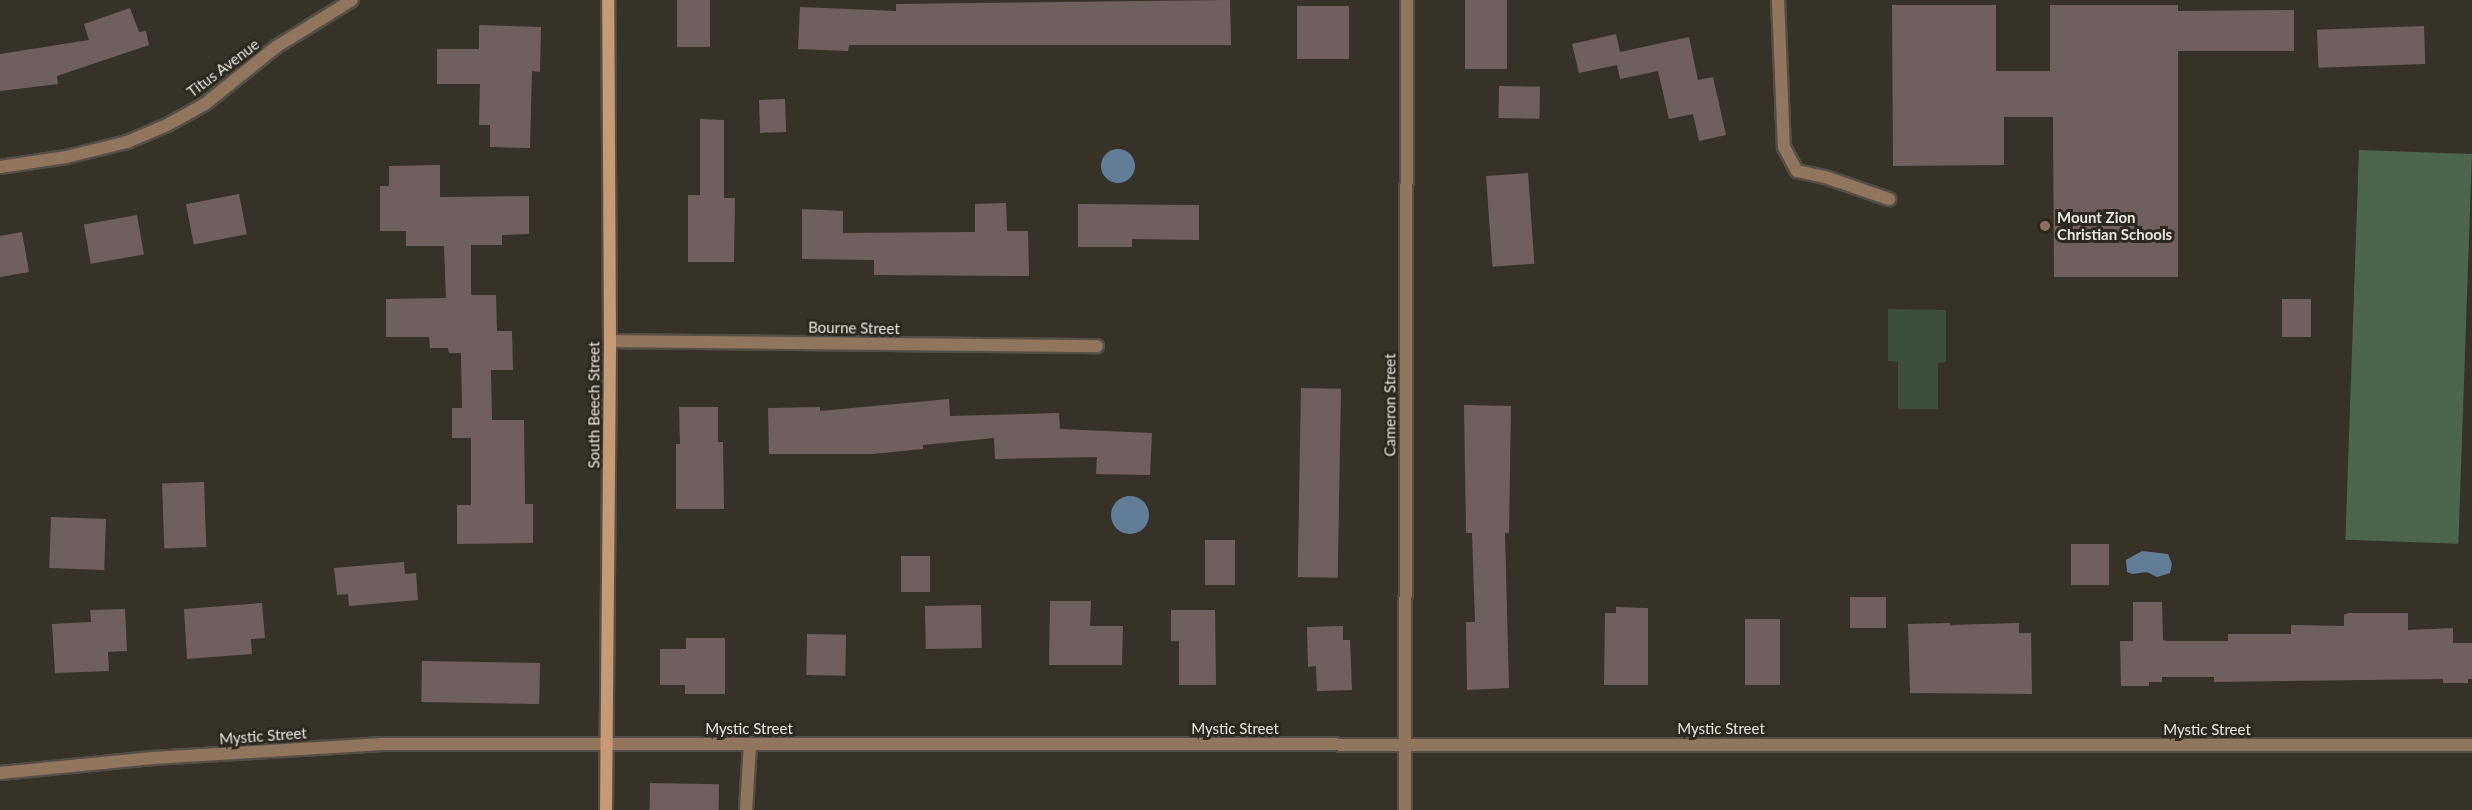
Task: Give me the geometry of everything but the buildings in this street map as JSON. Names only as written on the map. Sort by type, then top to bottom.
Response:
[{"type":"street","name":"Titus Avenue","points":[[0,167],[76,154],[127,142],[167,125],[205,104],[276,47],[352,0]]},
{"type":"street","name":"South Beech Street","points":[[606,810],[610,341],[608,0]]},
{"type":"street","name":"Cameron Street","points":[[1405,810],[1403,744],[1407,0]]},
{"type":"street","points":[[1778,0],[1784,147],[1797,171],[1825,177],[1889,199]]},
{"type":"street","name":"Bourne Street","points":[[610,341],[1097,346]]},
{"type":"street","name":"Mystic Street","points":[[0,773],[153,759],[381,744],[2472,745]]},
{"type":"street","points":[[746,810],[750,744]]},
{"type":"green space","points":[[2359,150],[2472,154],[2458,544],[2345,540]]},
{"type":"green space","points":[[1888,309],[1946,310],[1946,362],[1938,363],[1938,409],[1898,409],[1898,362],[1888,361]]},
{"type":"water","points":[[1118,149],[1130,154],[1135,166],[1130,178],[1118,183],[1106,178],[1101,166],[1106,154]]},
{"type":"water","points":[[1130,496],[1143,502],[1149,515],[1143,528],[1130,534],[1117,528],[1111,515],[1117,502]]},
{"type":"water","points":[[2142,551],[2168,554],[2172,564],[2170,573],[2157,577],[2147,572],[2132,574],[2127,572],[2126,560]]},
{"type":"place","name":"Mount Zion Christian Schools","points":[[2045,226]]}]
